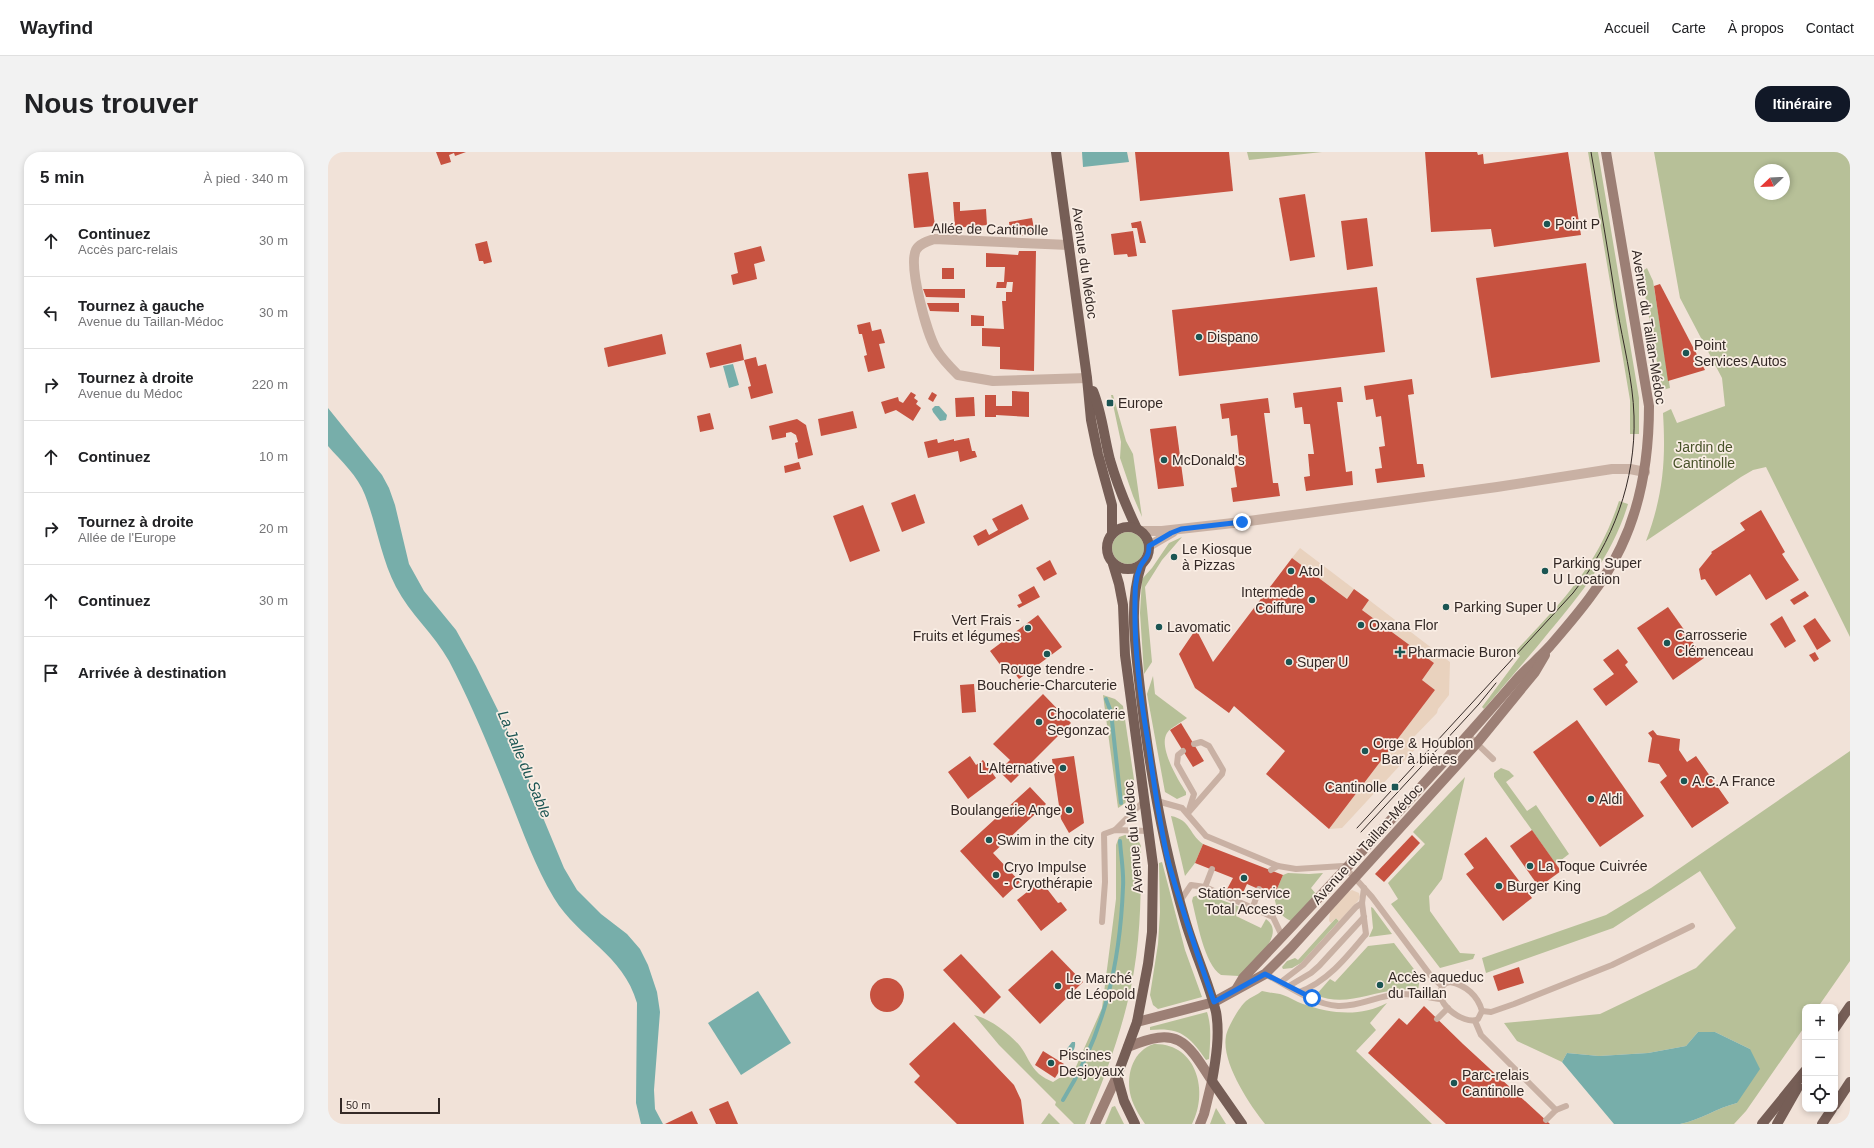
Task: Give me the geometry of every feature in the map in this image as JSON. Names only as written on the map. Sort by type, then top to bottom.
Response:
[{"type":"main road","name":"Avenue du Médoc","points":[[1056,152],[1094,434],[1112,505],[1112,534]]},
{"type":"main road","name":"Avenue du Médoc","points":[[1087,378],[1098,407],[1110,460],[1124,501],[1138,530]]},
{"type":"main road","points":[[1124,527],[1138,530],[1147,540],[1149,546],[1149,553],[1146,560],[1141,566],[1129,570],[1123,570],[1112,564],[1107,554],[1106,547],[1112,534],[1124,527]]},
{"type":"main road","name":"Avenue du Médoc","points":[[1112,564],[1120,584],[1123,601],[1125,655],[1153,865],[1152,932],[1148,964],[1136,1022],[1117,1076]]},
{"type":"main road","name":"Avenue du Médoc","points":[[1141,566],[1136,582],[1134,601],[1137,657],[1143,715],[1169,862],[1193,947],[1214,1002],[1218,1020],[1216,1061],[1212,1081]]},
{"type":"main road","points":[[1838,1024],[1850,1006]]},
{"type":"main road","points":[[1117,1076],[1124,1101],[1135,1124]]},
{"type":"main road","points":[[1762,1124],[1802,1076]]},
{"type":"main road","points":[[1777,1124],[1803,1076]]},
{"type":"main road","points":[[1212,1081],[1242,1124]]},
{"type":"main road","points":[[1838,1100],[1850,1082]]},
{"type":"main road","points":[[1822,1124],[1830,1112]]},
{"type":"street","name":"Avenue du Taillan-Médoc","points":[[1136,1022],[1214,1002],[1236,988],[1265,974],[1355,878],[1477,743],[1535,672],[1549,648],[1593,592],[1618,553],[1635,514],[1644,472],[1649,439],[1648,396],[1606,152]]},
{"type":"street","name":"Allée de Cantinolle","points":[[1069,245],[934,239],[924,242],[916,250],[914,262],[916,278],[920,302],[935,348],[958,375],[993,381],[1087,378]]},
{"type":"street","points":[[1138,530],[1162,532],[1493,488],[1612,469],[1630,469],[1644,472]]},
{"type":"street","points":[[1149,546],[1181,529]]},
{"type":"street","name":"Avenue du Taillan-Médoc","points":[[1236,988],[1243,978],[1469,736],[1529,665],[1549,648]]},
{"type":"street","points":[[1128,1047],[1155,1037],[1176,1039],[1190,1049],[1212,1081]]},
{"type":"street","name":"Avenue du Médoc","points":[[1095,1124],[1117,1076]]},
{"type":"street","name":"Avenue du Médoc","points":[[1200,1124],[1212,1081]]},
{"type":"lane","points":[[1469,736],[1493,759]]},
{"type":"lane","points":[[1188,813],[1222,774],[1223,770],[1209,746],[1201,742],[1194,744]]},
{"type":"lane","points":[[1183,751],[1178,755],[1177,764],[1194,794],[1188,813]]},
{"type":"lane","points":[[1115,830],[1145,800]]},
{"type":"lane","points":[[1157,801],[1182,808],[1188,813],[1203,834],[1278,866],[1296,869],[1342,866],[1364,888],[1431,976],[1442,986]]},
{"type":"lane","points":[[1102,922],[1105,882],[1104,834],[1115,830],[1149,831]]},
{"type":"lane","points":[[1220,850],[1223,843]]},
{"type":"lane","points":[[1271,870],[1278,866]]},
{"type":"lane","points":[[1205,886],[1212,870]]},
{"type":"lane","points":[[1180,901],[1191,885],[1205,886],[1273,917],[1282,936]]},
{"type":"lane","points":[[1300,992],[1320,983],[1362,938],[1366,930],[1362,903],[1364,888]]},
{"type":"lane","points":[[1252,907],[1259,889]]},
{"type":"lane","points":[[1281,982],[1303,965],[1356,907],[1362,903]]},
{"type":"lane","points":[[1289,986],[1319,966],[1364,917]]},
{"type":"lane","points":[[1482,1011],[1490,1012],[1514,1004],[1612,965],[1692,926]]},
{"type":"lane","points":[[1265,974],[1324,1004],[1338,1006],[1359,1004],[1397,994],[1410,994],[1440,999],[1448,1008],[1466,1020],[1475,1021],[1481,1016],[1482,1011],[1474,995],[1459,984],[1450,982],[1442,986]]},
{"type":"lane","points":[[1440,999],[1442,986]]},
{"type":"lane","points":[[1437,1019],[1448,1008]]},
{"type":"lane","points":[[1475,1021],[1481,1035],[1556,1110]]},
{"type":"lane","points":[[1546,1120],[1556,1110],[1566,1106]]},
{"type":"green space","points":[[1247,152],[1322,152],[1249,160]]},
{"type":"green space","points":[[1588,152],[1598,152],[1639,398],[1639,434],[1630,434],[1630,400]]},
{"type":"green space","name":"Jardin de Cantinolle","points":[[1654,152],[1850,152],[1850,637],[1766,467],[1753,470],[1741,477],[1646,541],[1652,525],[1662,478],[1664,447],[1663,413],[1671,409],[1677,423],[1725,406],[1722,378],[1680,298]]},
{"type":"green space","points":[[1647,268],[1653,281],[1670,388],[1662,390],[1641,272]]},
{"type":"green space","points":[[1111,395],[1113,395],[1126,441],[1133,454],[1142,517],[1120,458],[1121,442]]},
{"type":"green space","points":[[1619,501],[1628,504],[1622,522],[1614,540],[1585,588],[1484,709],[1482,707],[1520,656],[1515,652],[1548,617],[1589,565],[1610,525]]},
{"type":"green space","points":[[1125,532],[1131,532],[1141,539],[1144,548],[1143,554],[1137,561],[1131,564],[1125,564],[1115,557],[1112,551],[1112,545],[1119,535]]},
{"type":"green space","points":[[1182,537],[1162,560],[1145,587],[1152,662],[1144,674],[1140,613],[1142,579],[1152,568],[1169,543]]},
{"type":"green space","points":[[1153,676],[1155,694],[1187,718],[1169,731],[1165,739],[1165,746],[1170,763],[1178,780],[1186,792],[1186,795],[1177,799],[1165,792],[1147,694]]},
{"type":"green space","points":[[1103,695],[1115,699],[1123,706],[1135,786],[1129,799],[1118,808]]},
{"type":"green space","points":[[1850,751],[1850,961],[1820,1004],[1802,1004],[1802,1030],[1746,1111],[1734,1124],[1680,1124],[1695,1120],[1737,1103],[1750,1049],[1715,1032],[1698,1032],[1686,1046],[1648,1053],[1599,1056],[1567,1053],[1562,1062],[1517,1041],[1504,1023],[1600,1014],[1696,968],[1736,928],[1700,871],[1613,928],[1486,973],[1482,958],[1606,915],[1651,888]]},
{"type":"green space","points":[[1501,768],[1509,771],[1514,776],[1506,782],[1527,811],[1536,805],[1569,854],[1556,864],[1494,777],[1494,773]]},
{"type":"green space","points":[[1465,777],[1442,879],[1429,896],[1430,911],[1460,953],[1475,954],[1473,959],[1440,968],[1391,904],[1398,899],[1388,883],[1425,844],[1413,832]]},
{"type":"green space","points":[[1171,816],[1178,818],[1186,824],[1194,836],[1203,844],[1195,863],[1185,876]]},
{"type":"green space","points":[[1125,835],[1137,838],[1141,846],[1141,893],[1134,971],[1126,1010],[1100,1087],[1085,1124],[1074,1124],[1055,1105],[1056,1102],[999,1045],[974,1015],[993,1023],[1011,1037],[1020,1046],[1033,1068],[1042,1076],[1053,1082],[1064,1075],[1071,1078],[1102,1008],[1116,899],[1116,845],[1119,837]]},
{"type":"green space","points":[[1162,862],[1185,950],[1202,997],[1158,1009],[1153,1005],[1150,995],[1158,944],[1160,912],[1159,863]]},
{"type":"green space","points":[[1288,873],[1323,873],[1311,888],[1316,894],[1291,921],[1284,917],[1279,911],[1274,896],[1283,875]]},
{"type":"green space","points":[[1203,893],[1240,907],[1236,916],[1261,928],[1266,919],[1272,926],[1273,933],[1265,949],[1239,976],[1221,975],[1215,969],[1206,952],[1192,901],[1193,897]]},
{"type":"green space","points":[[1371,907],[1392,934],[1369,937],[1373,928]]},
{"type":"green space","points":[[1336,918],[1339,921],[1301,963],[1292,968],[1283,969],[1282,967],[1287,961],[1295,958],[1298,960]]},
{"type":"green space","points":[[1394,943],[1420,977],[1418,991],[1396,990],[1356,998],[1336,1000],[1316,995],[1330,979],[1335,982],[1368,946]]},
{"type":"green space","points":[[1262,991],[1283,995],[1303,1004],[1335,1012],[1356,1012],[1387,1003],[1370,1023],[1376,1030],[1356,1051],[1432,1124],[1265,1124],[1244,1094],[1232,1070],[1226,1046],[1227,1032],[1237,1012],[1246,1001]]},
{"type":"green space","points":[[1207,1012],[1210,1023],[1210,1035],[1209,1059],[1206,1060],[1195,1045],[1183,1035],[1169,1030],[1150,1030],[1150,1027]]},
{"type":"green space","points":[[1154,1044],[1169,1046],[1180,1052],[1189,1060],[1196,1072],[1199,1084],[1199,1098],[1197,1111],[1192,1124],[1145,1124],[1134,1105],[1129,1085],[1129,1078],[1133,1063],[1141,1051]]},
{"type":"green space","points":[[1115,1106],[1124,1124],[1105,1124],[1112,1107]]},
{"type":"green space","points":[[1216,1108],[1226,1124],[1210,1124]]},
{"type":"green space","points":[[1049,1113],[1060,1124],[1041,1124]]},
{"type":"shaded area","points":[[1300,548],[1354,589],[1347,599],[1292,558]]},
{"type":"shaded area","points":[[1369,600],[1450,662],[1449,695],[1438,709],[1437,713],[1410,741],[1417,747],[1342,828],[1329,829],[1435,690],[1422,680],[1434,663],[1362,610]]},
{"type":"shaded area","points":[[1352,890],[1359,893],[1360,897],[1358,901],[1339,921],[1336,918],[1331,923],[1329,921],[1330,912],[1348,892]]},
{"type":"water","points":[[1082,152],[1127,152],[1129,162],[1083,167]]},
{"type":"water","points":[[733,364],[739,385],[729,388],[723,366]]},
{"type":"water","points":[[935,406],[939,406],[947,415],[946,420],[940,421],[932,409]]},
{"type":"water","points":[[328,408],[382,475],[389,488],[395,505],[409,564],[424,591],[456,630],[476,666],[518,751],[564,868],[577,890],[601,914],[627,934],[640,949],[648,965],[657,992],[660,1012],[654,1090],[655,1109],[663,1124],[641,1124],[636,1103],[637,1003],[630,986],[622,972],[611,959],[564,912],[547,886],[530,849],[488,746],[449,661],[408,606],[396,587],[387,565],[362,488],[349,469],[328,446]]},
{"type":"water","points":[[758,991],[791,1043],[741,1075],[708,1023]]},
{"type":"water","points":[[1698,1032],[1715,1032],[1750,1049],[1760,1069],[1737,1103],[1695,1120],[1680,1124],[1614,1124],[1562,1062],[1567,1053],[1599,1056],[1648,1053],[1686,1046]]},
{"type":"water","points":[[1072,1042],[1075,1042],[1074,1049],[1067,1058],[1063,1054]]},
{"type":"building","points":[[436,152],[466,152],[455,156],[454,153],[449,155],[451,162],[441,165]]},
{"type":"building","points":[[1135,152],[1229,152],[1233,191],[1140,201]]},
{"type":"building","points":[[1425,152],[1477,152],[1478,155],[1483,154],[1484,164],[1568,152],[1581,235],[1494,247],[1491,229],[1431,232]]},
{"type":"building","points":[[928,172],[935,226],[914,228],[908,174]]},
{"type":"building","points":[[1305,194],[1315,257],[1290,261],[1279,198]]},
{"type":"building","points":[[953,202],[960,202],[960,211],[986,209],[987,225],[955,228]]},
{"type":"building","points":[[1032,218],[1035,234],[1018,236],[1011,235],[1009,222]]},
{"type":"building","points":[[1367,218],[1373,266],[1347,270],[1341,221]]},
{"type":"building","points":[[1141,221],[1146,243],[1140,243],[1137,228],[1132,228],[1131,223]]},
{"type":"building","points":[[1133,231],[1137,256],[1128,257],[1127,254],[1114,255],[1111,234]]},
{"type":"building","points":[[487,241],[492,262],[484,264],[483,261],[479,261],[475,244]]},
{"type":"building","points":[[761,246],[765,261],[754,264],[757,279],[733,285],[731,275],[738,273],[734,253]]},
{"type":"building","points":[[1019,251],[1036,251],[1034,371],[1000,369],[1000,347],[982,346],[982,328],[1004,329],[1002,301],[1006,301],[1006,292],[1012,292],[1013,282],[1007,282],[1006,288],[996,288],[997,282],[1004,282],[1005,267],[986,267],[986,253],[1018,255]]},
{"type":"building","points":[[1586,263],[1600,362],[1491,378],[1476,278]]},
{"type":"building","points":[[942,268],[954,268],[954,279],[942,279]]},
{"type":"building","points":[[1660,284],[1705,370],[1668,381],[1654,286]]},
{"type":"building","points":[[1377,287],[1385,352],[1179,376],[1172,310]]},
{"type":"building","points":[[923,289],[965,289],[965,298],[926,297]]},
{"type":"building","points":[[927,303],[959,303],[959,312],[930,311]]},
{"type":"building","points":[[971,315],[984,316],[984,326],[971,326]]},
{"type":"building","points":[[870,322],[872,331],[881,329],[885,343],[879,344],[885,368],[868,372],[864,356],[867,355],[862,334],[859,334],[857,325]]},
{"type":"building","points":[[662,334],[666,354],[608,367],[604,348]]},
{"type":"building","points":[[741,344],[744,360],[710,368],[706,353]]},
{"type":"building","points":[[756,357],[758,366],[766,364],[773,393],[751,399],[748,387],[751,386],[744,360]]},
{"type":"building","points":[[1412,379],[1414,394],[1408,395],[1417,464],[1423,464],[1425,477],[1377,483],[1375,469],[1382,468],[1379,447],[1385,446],[1381,416],[1376,417],[1373,399],[1366,400],[1364,386]]},
{"type":"building","points":[[1341,387],[1343,402],[1337,402],[1346,472],[1352,471],[1353,485],[1306,491],[1304,477],[1310,476],[1308,454],[1314,454],[1310,424],[1304,424],[1302,407],[1295,408],[1293,393]]},
{"type":"building","points":[[1012,391],[1029,392],[1029,417],[996,415],[996,417],[985,417],[985,395],[996,395],[996,406],[1012,406]]},
{"type":"building","points":[[911,392],[916,395],[914,398],[918,401],[916,404],[921,408],[913,421],[896,410],[885,414],[881,402],[898,397],[899,401],[903,403]]},
{"type":"building","points":[[932,392],[937,395],[933,402],[928,399]]},
{"type":"building","points":[[974,397],[975,416],[956,417],[955,398]]},
{"type":"building","points":[[1268,398],[1270,413],[1264,413],[1273,483],[1278,483],[1280,496],[1233,502],[1231,488],[1237,487],[1234,466],[1240,465],[1237,435],[1231,436],[1229,418],[1222,419],[1220,404]]},
{"type":"building","points":[[853,411],[857,428],[821,436],[818,419]]},
{"type":"building","points":[[710,413],[714,429],[700,432],[697,416]]},
{"type":"building","points":[[797,419],[806,425],[813,455],[798,459],[795,443],[798,442],[796,435],[791,432],[786,433],[786,437],[772,440],[769,426]]},
{"type":"building","points":[[1176,426],[1184,486],[1158,489],[1150,429]]},
{"type":"building","points":[[969,438],[972,451],[975,451],[977,457],[960,462],[958,451],[928,458],[924,442],[937,439],[938,443],[954,439],[954,441]]},
{"type":"building","points":[[799,462],[801,469],[785,473],[784,466]]},
{"type":"building","points":[[915,494],[925,523],[902,532],[891,503]]},
{"type":"building","points":[[1022,504],[1029,519],[978,546],[973,536],[986,529],[989,535],[998,530],[992,519]]},
{"type":"building","points":[[863,505],[880,551],[850,562],[833,516]]},
{"type":"building","points":[[1761,510],[1785,552],[1782,554],[1799,580],[1766,600],[1750,574],[1716,596],[1705,579],[1701,580],[1699,569],[1712,553],[1711,552],[1745,530],[1740,523]]},
{"type":"building","points":[[1292,558],[1347,599],[1354,589],[1369,600],[1362,610],[1434,663],[1422,680],[1435,690],[1329,829],[1266,774],[1285,751],[1234,706],[1229,713],[1195,688],[1179,654],[1196,629],[1213,662]]},
{"type":"building","points":[[1050,560],[1057,574],[1044,581],[1036,568]]},
{"type":"building","points":[[1034,586],[1040,597],[1019,608],[1017,605],[1022,603],[1018,595]]},
{"type":"building","points":[[1805,591],[1809,596],[1794,605],[1790,600]]},
{"type":"building","points":[[1668,607],[1704,658],[1673,680],[1637,628]]},
{"type":"building","points":[[1038,615],[1062,647],[1019,679],[1009,666],[1004,670],[990,651]]},
{"type":"building","points":[[1782,616],[1796,641],[1785,648],[1770,624]]},
{"type":"building","points":[[1815,618],[1831,641],[1817,650],[1803,626]]},
{"type":"building","points":[[1618,649],[1628,662],[1625,665],[1638,682],[1606,706],[1593,689],[1614,674],[1603,660]]},
{"type":"building","points":[[1815,652],[1819,659],[1814,662],[1809,655]]},
{"type":"building","points":[[974,684],[976,712],[962,713],[960,685]]},
{"type":"building","points":[[1043,694],[1071,723],[1011,783],[999,771],[1010,760],[993,744]]},
{"type":"building","points":[[1577,720],[1644,816],[1600,847],[1533,752]]},
{"type":"building","points":[[1181,723],[1204,761],[1193,767],[1170,730]]},
{"type":"building","points":[[1653,730],[1657,735],[1680,739],[1679,750],[1687,762],[1696,756],[1729,803],[1692,828],[1660,782],[1667,776],[1659,764],[1648,762],[1652,738],[1648,733]]},
{"type":"building","points":[[970,756],[976,765],[983,760],[996,778],[968,799],[948,772]]},
{"type":"building","points":[[1074,756],[1084,823],[1069,833],[1061,819],[1052,759]]},
{"type":"building","points":[[1030,787],[1046,804],[993,853],[1020,882],[1003,898],[960,851]]},
{"type":"building","points":[[1532,830],[1561,871],[1539,887],[1510,846]]},
{"type":"building","points":[[1412,835],[1420,843],[1384,882],[1375,874]]},
{"type":"building","name":"Burger King","points":[[1486,837],[1532,898],[1503,921],[1466,874],[1474,868],[1464,854]]},
{"type":"building","points":[[1203,844],[1283,875],[1274,896],[1247,884],[1241,897],[1226,891],[1233,878],[1195,863]]},
{"type":"building","points":[[1041,881],[1058,903],[1061,902],[1067,910],[1041,931],[1017,900]]},
{"type":"building","points":[[1052,950],[1083,982],[1040,1024],[1008,990]]},
{"type":"building","points":[[961,954],[1001,997],[984,1014],[943,970]]},
{"type":"building","points":[[1519,967],[1524,983],[1498,991],[1493,976]]},
{"type":"building","points":[[884,978],[890,978],[899,983],[903,989],[903,1001],[899,1007],[890,1012],[884,1012],[875,1007],[870,998],[870,992],[875,983]]},
{"type":"building","name":"Accès aqueduc du Taillan","points":[[1382,982],[1384,986],[1377,987],[1376,984]]},
{"type":"building","name":"Parc-relais Cantinolle","points":[[1424,1006],[1550,1124],[1446,1124],[1368,1053],[1399,1018],[1407,1025]]},
{"type":"building","points":[[954,1022],[1014,1085],[1021,1100],[1024,1124],[957,1124],[914,1082],[920,1076],[909,1064]]},
{"type":"building","points":[[1043,1051],[1064,1064],[1055,1078],[1035,1065]]},
{"type":"building","points":[[728,1101],[738,1124],[716,1124],[709,1109]]},
{"type":"building","points":[[692,1111],[698,1124],[665,1124]]},
{"type":"waterway","points":[[1106,699],[1111,712],[1121,803]]},
{"type":"waterway","points":[[1063,1100],[1089,1050],[1099,1024],[1114,971],[1123,887],[1120,841]]},
{"type":"tram line","points":[[1357,828],[1573,593],[1600,553],[1619,510],[1631,464],[1634,440],[1633,402],[1630,375],[1617,308],[1591,152]]},
{"type":"tram line","points":[[1361,832],[1479,704],[1496,683]]},
{"type":"place","name":"Point P","points":[[1547,224]]},
{"type":"place","name":"Dispano","points":[[1199,337]]},
{"type":"place","name":"Point Services Autos","points":[[1686,353]]},
{"type":"place","name":"Europe","points":[[1110,403]]},
{"type":"place","name":"McDonald's","points":[[1164,460]]},
{"type":"place","name":"Le Kiosque à Pizzas","points":[[1174,557]]},
{"type":"place","name":"Atol","points":[[1291,571]]},
{"type":"place","name":"Parking Super U Location","points":[[1545,571]]},
{"type":"place","name":"Intermede Coiffure","points":[[1312,600]]},
{"type":"place","name":"Parking Super U","points":[[1446,607]]},
{"type":"place","name":"Oxana Flor","points":[[1361,625]]},
{"type":"place","name":"Lavomatic","points":[[1159,627]]},
{"type":"place","name":"Vert Frais - Fruits et légumes","points":[[1028,628]]},
{"type":"place","name":"Carrosserie Clémenceau","points":[[1667,643]]},
{"type":"place","name":"Pharmacie Buron","points":[[1400,652]]},
{"type":"place","name":"Rouge tendre - Boucherie-Charcuterie","points":[[1047,654]]},
{"type":"place","name":"Super U","points":[[1289,662]]},
{"type":"place","name":"Chocolaterie Segonzac","points":[[1039,722]]},
{"type":"place","name":"Orge & Houblon - Bar à bières","points":[[1365,751]]},
{"type":"place","name":"L'Alternative","points":[[1063,768]]},
{"type":"place","name":"A.C.A France","points":[[1684,781]]},
{"type":"place","name":"Cantinolle","points":[[1395,787]]},
{"type":"place","name":"Aldi","points":[[1591,799]]},
{"type":"place","name":"Boulangerie Ange","points":[[1069,810]]},
{"type":"place","name":"Swim in the city","points":[[989,840]]},
{"type":"place","name":"La Toque Cuivrée","points":[[1530,866]]},
{"type":"place","name":"Cryo Impulse - Cryothérapie","points":[[996,875]]},
{"type":"place","name":"Station-service Total Access","points":[[1244,878]]},
{"type":"place","name":"Burger King","points":[[1499,886]]},
{"type":"place","name":"Accès aqueduc du Taillan","points":[[1380,985]]},
{"type":"place","name":"Le Marché de Léopold","points":[[1058,986]]},
{"type":"place","name":"Piscines Desjoyaux","points":[[1051,1063]]},
{"type":"place","name":"Parc-relais Cantinolle","points":[[1454,1083]]},
{"type":"route","points":[[1242,522],[1181,529],[1149,546],[1149,553],[1141,566],[1136,582],[1134,601],[1137,657],[1143,715],[1169,862],[1193,947],[1214,1002],[1236,988],[1265,974],[1312,998]]},
{"type":"water label","name":"La Jalle du Sable","points":[[525,764]]}]
